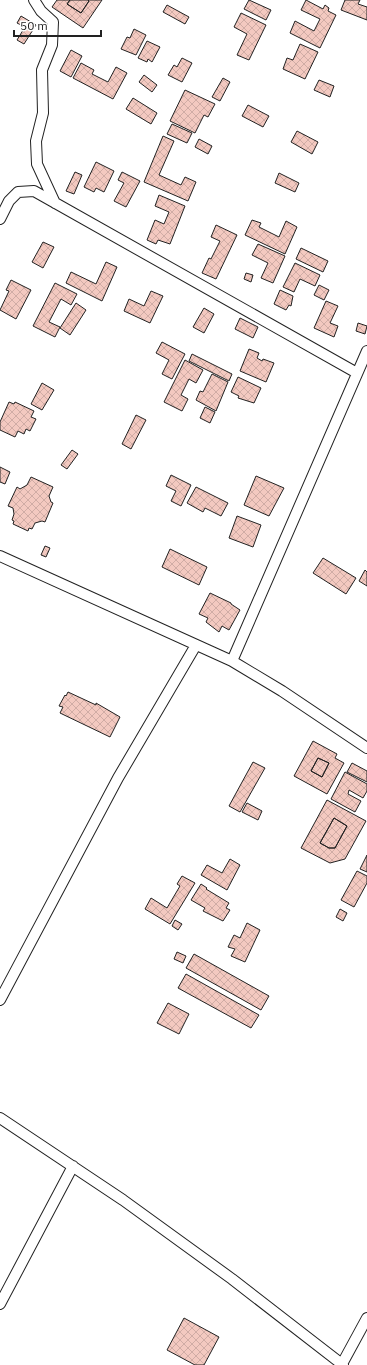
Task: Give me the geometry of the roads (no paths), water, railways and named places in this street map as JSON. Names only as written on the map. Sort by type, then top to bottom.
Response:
[{"type":"street","points":[[34,0],[41,11],[53,22],[52,45],[42,70],[43,112],[36,141],[37,164],[55,203]]},
{"type":"street","points":[[0,219],[9,202],[18,192],[34,191],[357,373]]},
{"type":"street","points":[[232,661],[367,351]]},
{"type":"street","points":[[0,556],[232,661],[282,691],[367,748]]},
{"type":"street","points":[[0,1000],[118,778],[196,645]]},
{"type":"street","points":[[0,1118],[123,1200],[232,1279],[343,1365],[367,1318]]},
{"type":"street","points":[[0,1304],[73,1166]]}]
